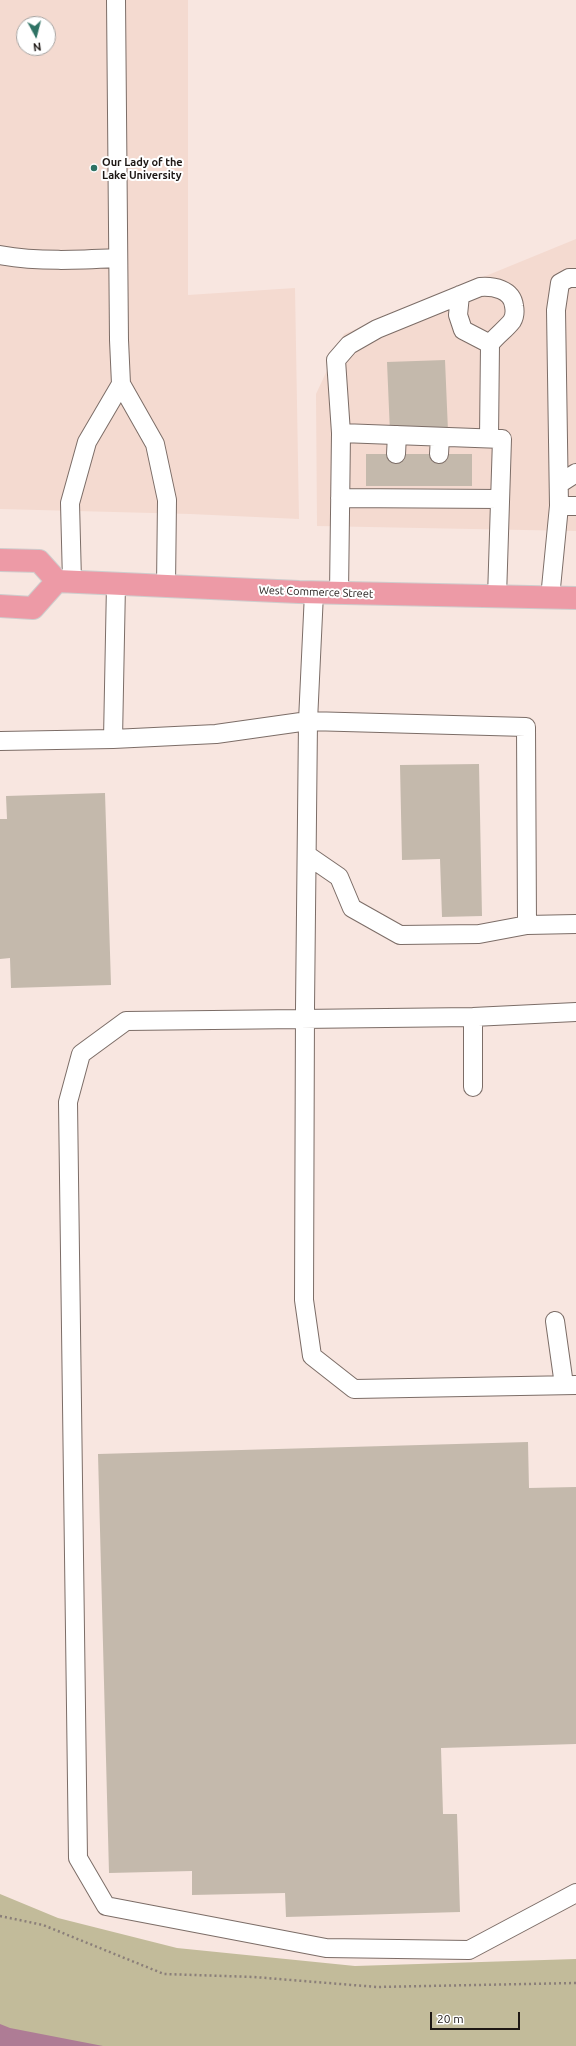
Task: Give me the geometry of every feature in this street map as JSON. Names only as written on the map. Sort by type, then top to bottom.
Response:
[{"type":"main road","points":[[0,560],[39,561],[65,581],[33,608],[0,606]]},
{"type":"main road","name":"West Commerce Street","points":[[65,581],[314,593],[576,598]]},
{"type":"lane","points":[[116,0],[118,258],[121,384],[155,444],[168,500],[166,586]]},
{"type":"lane","points":[[0,255],[23,259],[56,260],[118,258]]},
{"type":"lane","points":[[550,598],[568,506],[559,484],[556,310],[560,284],[569,278],[576,278]]},
{"type":"lane","points":[[339,593],[340,433],[336,360],[349,345],[377,330],[480,287],[493,286],[506,292],[514,300],[515,312],[512,320],[490,344],[489,438]]},
{"type":"lane","points":[[460,295],[458,314],[463,330],[490,344]]},
{"type":"lane","points":[[65,581],[70,503],[87,442],[121,384]]},
{"type":"lane","points":[[340,433],[397,435],[440,445],[489,438],[502,439],[497,597]]},
{"type":"lane","points":[[396,454],[397,435]]},
{"type":"lane","points":[[559,484],[576,473]]},
{"type":"lane","points":[[340,498],[396,492],[439,492],[500,499]]},
{"type":"lane","points":[[113,739],[116,584]]},
{"type":"lane","points":[[314,593],[308,721],[304,1300],[312,1356],[354,1389],[570,1385],[554,1321]]},
{"type":"lane","points":[[0,741],[113,739],[216,734],[308,721],[526,727],[527,925]]},
{"type":"lane","points":[[307,855],[339,877],[352,908],[400,935],[479,934],[527,925],[576,924]]},
{"type":"lane","points":[[576,1012],[472,1017],[126,1021],[81,1054],[68,1102],[78,1858],[106,1906],[326,1948],[469,1950],[576,1893]]},
{"type":"lane","points":[[472,1017],[473,1087]]},
{"type":"path","points":[[0,1916],[43,1925],[164,1974],[254,1977],[377,1987],[576,1983]]},
{"type":"shaded area","name":"Our Lady of the Lake University","points":[[0,0],[188,0],[188,295],[295,288],[299,519],[190,514],[0,509]]},
{"type":"shaded area","points":[[576,239],[576,531],[317,526],[316,394],[344,334]]},
{"type":"shaded area","points":[[0,1894],[58,1918],[177,1948],[355,1966],[576,1959],[576,2046],[0,2046]]},
{"type":"shaded area","points":[[0,2024],[10,2028],[103,2046],[0,2046]]},
{"type":"building","points":[[445,360],[448,431],[390,433],[387,362]]},
{"type":"building","points":[[366,454],[472,454],[472,486],[366,486]]},
{"type":"building","points":[[479,764],[482,916],[442,917],[440,859],[402,860],[400,765]]},
{"type":"building","points":[[105,793],[111,985],[11,988],[10,958],[0,959],[0,819],[7,819],[6,796]]},
{"type":"building","points":[[528,1442],[529,1488],[576,1487],[576,1744],[441,1748],[443,1814],[457,1814],[460,1912],[286,1917],[285,1893],[192,1895],[192,1871],[109,1873],[98,1454]]},
{"type":"place","name":"Our Lady of the Lake University","points":[[94,168]]}]
